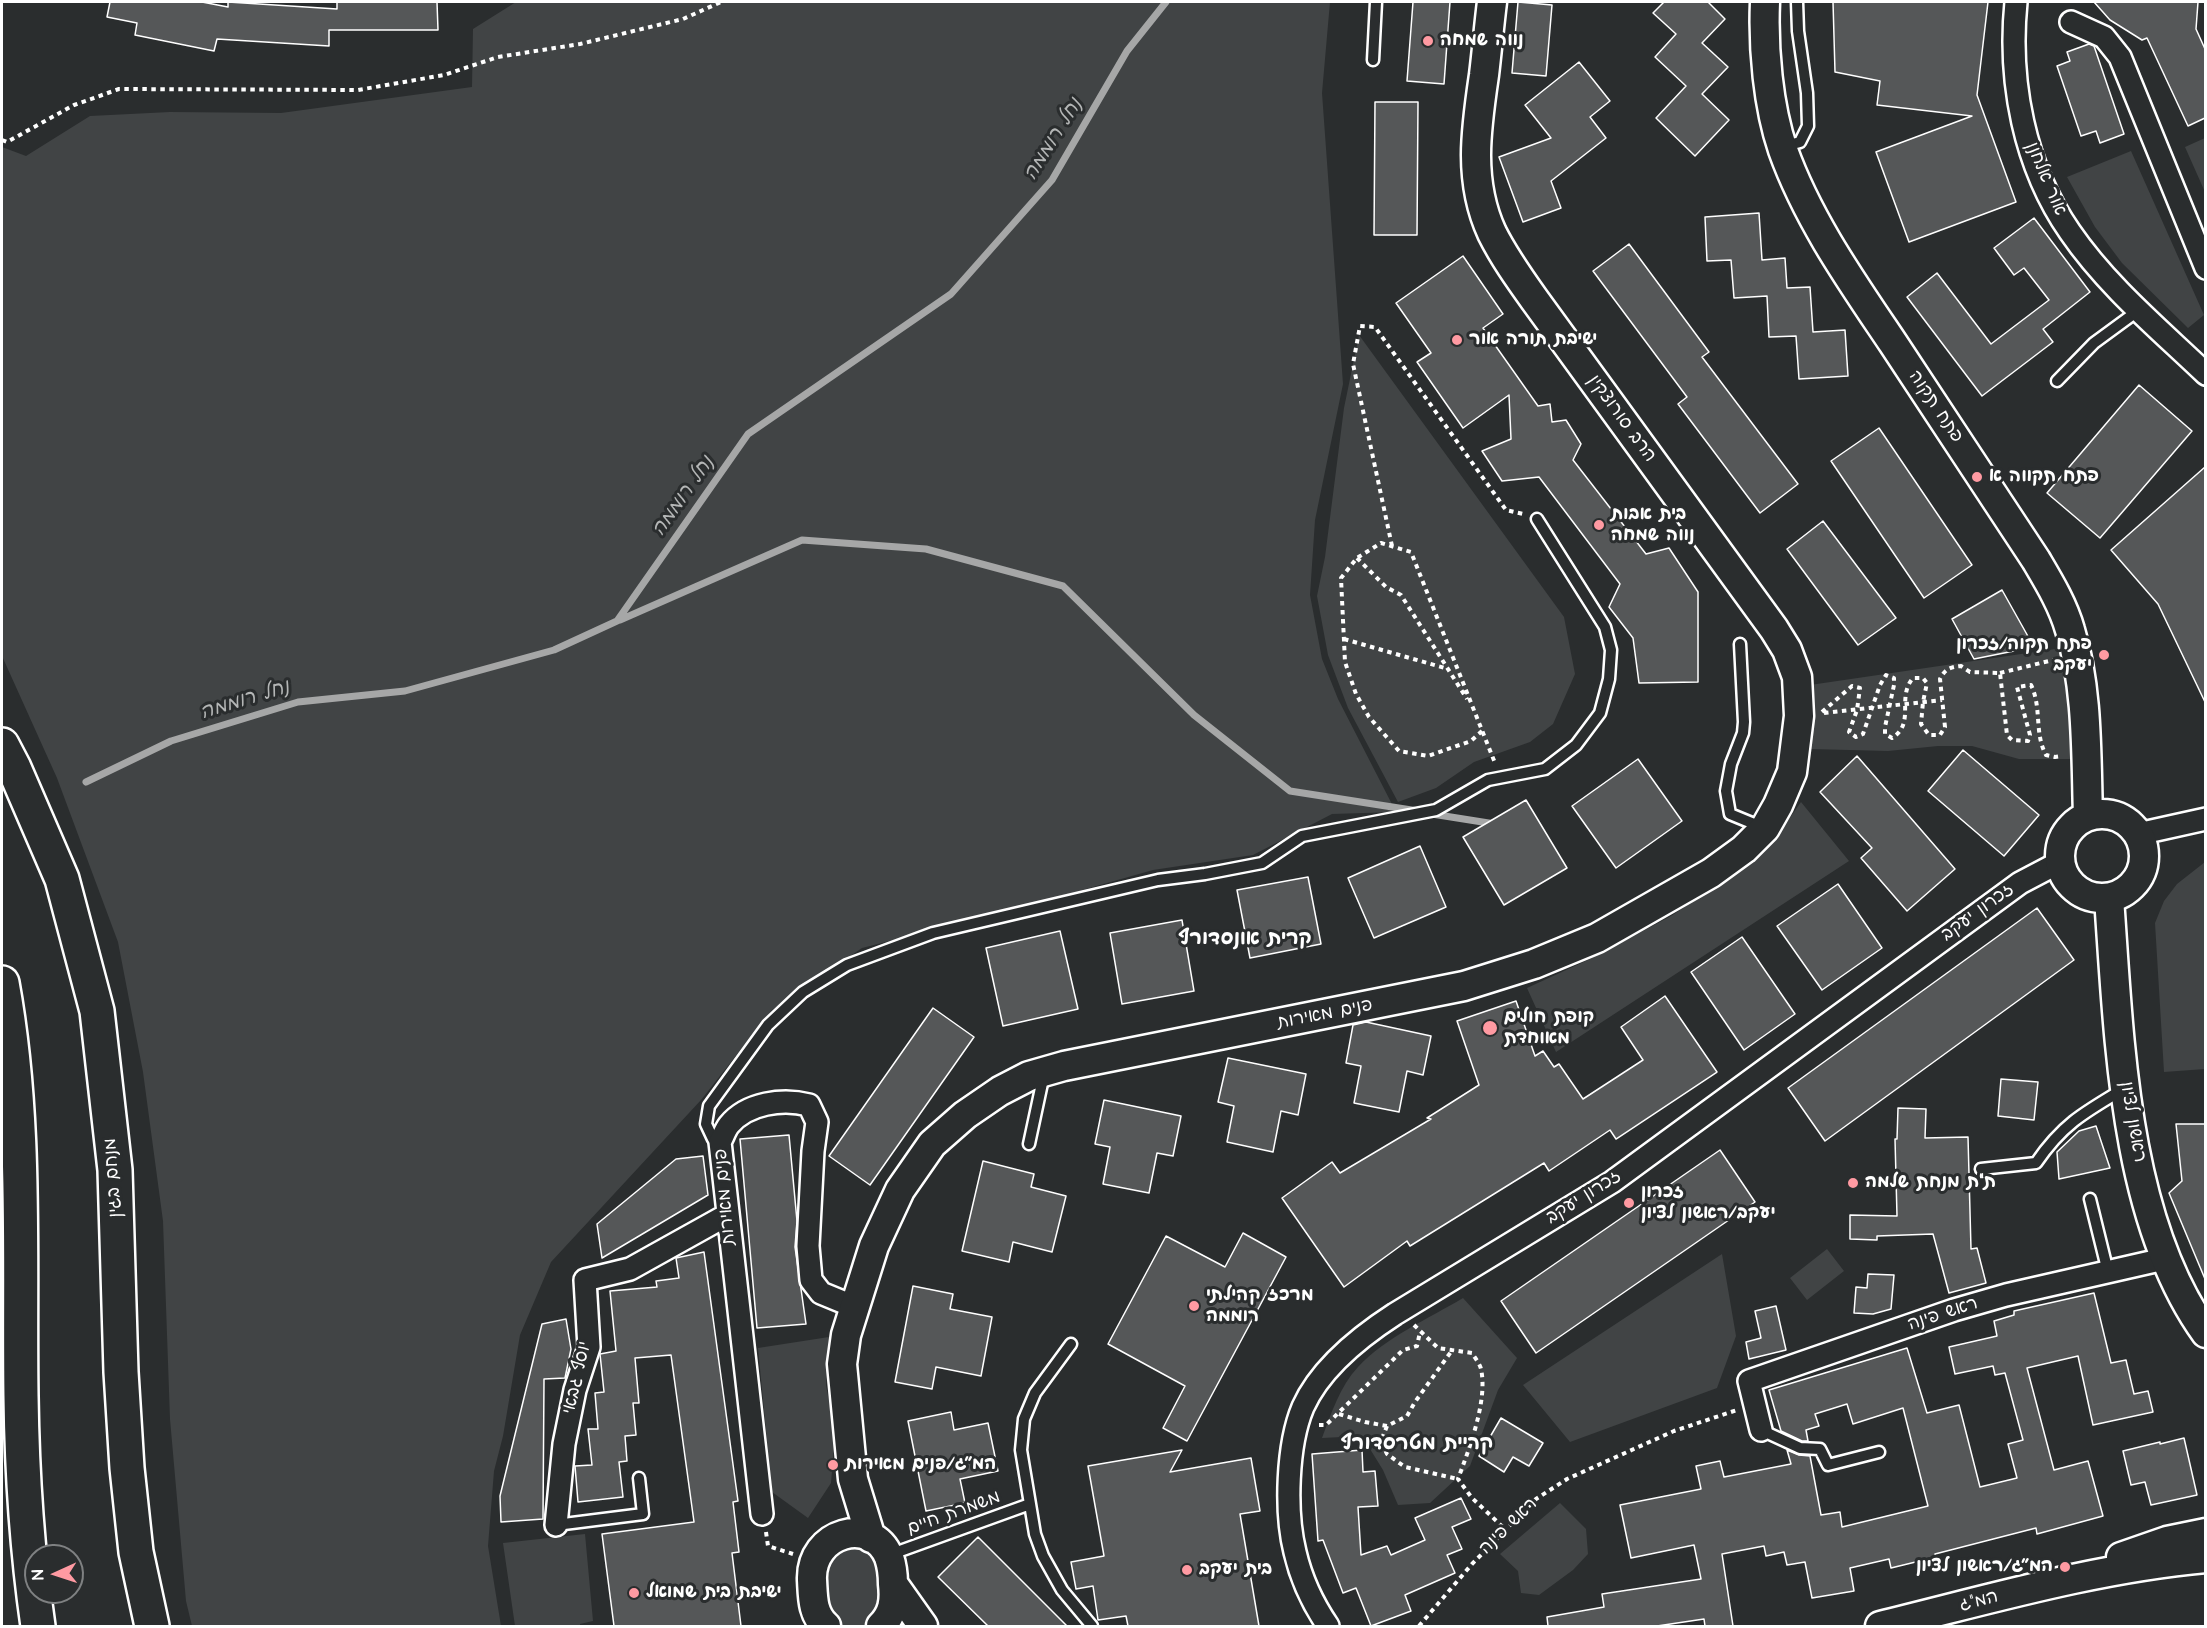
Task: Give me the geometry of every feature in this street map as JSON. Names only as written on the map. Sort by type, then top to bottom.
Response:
[{"type":"highway","name":"מנחם בגין","points":[[2,745],[62,879],[97,1011],[115,1170],[127,1468],[136,1552],[152,1626]]},
{"type":"highway","points":[[2,983],[20,1133],[23,1495],[28,1560],[38,1626]]},
{"type":"street","name":"הרב סורוצקין","points":[[1492,2],[1475,138],[1477,177],[1482,204],[1492,232],[1507,260],[1534,299],[1774,629],[1787,650],[1810,715]]},
{"type":"street","name":"פתח תקוה","points":[[1765,2],[1765,55],[1782,148],[1796,183],[1835,257],[2036,560],[2055,592],[2070,627],[2079,667],[2084,713],[2088,816]]},
{"type":"street","name":"אור אלחנן","points":[[2016,2],[2014,63],[2019,108],[2032,155],[2049,198],[2070,233],[2111,283],[2201,362]]},
{"type":"street","points":[[2071,22],[2104,37],[2120,57],[2205,268]]},
{"type":"street","name":"פנים מאירות","points":[[894,1586],[892,1569],[880,1547],[853,1479],[842,1364],[846,1335],[878,1237],[900,1190],[932,1144],[965,1115],[1000,1091],[1029,1076],[1464,986],[1534,964],[1597,938],[1711,873],[1744,849],[1764,828],[1779,805],[1810,715]]},
{"type":"street","points":[[2102,814],[2116,817],[2138,834],[2143,854],[2140,874],[2122,893],[2109,898],[2095,898],[2083,894],[2064,874],[2060,861],[2061,847],[2066,834],[2088,816],[2102,814]]},
{"type":"street","points":[[2138,834],[2205,819]]},
{"type":"street","name":"זכרון יעקב","points":[[1328,1626],[1317,1611],[1294,1551],[1290,1467],[1293,1436],[1304,1406],[1317,1384],[1332,1367],[1365,1334],[1400,1310],[1612,1182],[2020,883],[2060,861]]},
{"type":"street","name":"ראשון לציון","points":[[2109,898],[2125,1088],[2134,1145],[2164,1259],[2205,1333]]},
{"type":"street","name":"פנים מאירות","points":[[762,1514],[720,1142],[729,1125],[748,1109],[794,1101],[809,1106],[817,1122],[813,1151],[808,1246],[811,1280],[820,1293],[855,1307]]},
{"type":"street","name":"יוסף גבאי","points":[[556,1525],[564,1444],[575,1390],[589,1347],[585,1280],[630,1269],[727,1215]]},
{"type":"street","name":"ראש פינה","points":[[1761,1430],[1749,1382],[1954,1310],[2006,1295],[2164,1259]]},
{"type":"street","name":"פנים מאירות","points":[[823,1550],[849,1499],[853,1479]]},
{"type":"street","points":[[826,1626],[815,1612],[812,1574],[823,1550],[851,1533],[858,1533],[880,1547]]},
{"type":"street","name":"המ\"ג","points":[[1880,1626],[2078,1577],[2141,1549],[2202,1538]]},
{"type":"street","points":[[890,1626],[894,1586]]},
{"type":"street","points":[[894,1586],[923,1626]]},
{"type":"lane","points":[[1373,60],[1376,2]]},
{"type":"lane","points":[[1782,148],[1800,142],[1808,126],[1807,93],[1798,31],[1797,2]]},
{"type":"lane","points":[[2057,381],[2094,344],[2139,309]]},
{"type":"lane","points":[[720,1142],[713,1139],[706,1125],[710,1106],[748,1052],[768,1025],[803,992],[847,964],[933,933],[1158,880],[1262,863],[1302,836],[1436,810],[1488,780],[1545,769],[1576,745],[1600,713],[1609,679],[1611,650],[1605,627],[1537,519]]},
{"type":"lane","points":[[1740,644],[1743,733],[1731,764],[1726,791],[1730,814],[1764,828]]},
{"type":"lane","points":[[1029,1144],[1045,1072]]},
{"type":"lane","points":[[1981,1169],[2036,1163],[2052,1140],[2079,1115],[2125,1088]]},
{"type":"lane","points":[[2090,1199],[2108,1272]]},
{"type":"lane","points":[[1071,1344],[1035,1393],[1024,1419],[1021,1450],[1035,1534],[1043,1556],[1062,1590],[1092,1626]]},
{"type":"lane","points":[[1761,1430],[1800,1448],[1820,1449],[1827,1466],[1879,1452]]},
{"type":"lane","points":[[556,1525],[643,1514],[639,1478]]},
{"type":"lane","name":"משמרת חיים","points":[[880,1547],[1030,1504]]},
{"type":"path","points":[[2,140],[7,142],[74,105],[119,89],[358,90],[444,75],[498,57],[580,44],[683,19],[722,2]]},
{"type":"path","points":[[1392,547],[1353,364],[1360,326],[1375,327],[1506,510],[1537,519]]},
{"type":"path","points":[[1482,731],[1471,741],[1428,756],[1399,751],[1369,717],[1356,694],[1346,662],[1344,639],[1341,578],[1357,558],[1381,543],[1411,552],[1472,707],[1482,731],[1500,777]]},
{"type":"path","points":[[1357,558],[1386,587],[1401,595],[1472,707]]},
{"type":"path","points":[[1344,639],[1448,669]]},
{"type":"path","points":[[1810,715],[1852,686],[1860,688],[1857,710],[1849,732],[1856,737],[1863,734],[1871,708],[1886,675],[1894,678],[1885,727],[1885,734],[1892,738],[1901,732],[1905,720],[1907,686],[1913,678],[1923,678],[1927,683],[1921,724],[1929,735],[1940,735],[1945,727],[1940,679],[1943,672],[1951,667],[1961,666],[1970,672],[1984,674],[2000,673],[2055,659],[2057,670]]},
{"type":"path","points":[[2000,673],[2007,735],[2012,740],[2028,741],[2030,735],[2018,687],[2031,685],[2037,703],[2042,748],[2046,755],[2055,757],[2063,756],[2066,752]]},
{"type":"path","points":[[1810,715],[1942,700]]},
{"type":"path","points":[[1400,1310],[1438,1348],[1472,1353],[1481,1368],[1483,1396],[1458,1479]]},
{"type":"path","points":[[1297,1425],[1326,1425],[1403,1350],[1417,1346],[1420,1332]]},
{"type":"path","points":[[1339,1414],[1387,1426],[1407,1416],[1453,1349]]},
{"type":"path","name":"ראש פינה","points":[[1419,1626],[1472,1564],[1536,1499],[1567,1479],[1674,1431],[1754,1404]]},
{"type":"path","points":[[1387,1426],[1382,1441],[1387,1454],[1405,1467],[1458,1479],[1472,1498],[1506,1530]]},
{"type":"path","points":[[762,1514],[768,1546],[823,1550]]},
{"type":"shaded area","points":[[516,2],[1330,2],[1322,93],[1343,384],[1315,520],[1310,595],[1322,659],[1338,699],[1396,812],[1332,814],[1253,855],[1153,870],[1008,911],[862,948],[772,1010],[701,1100],[551,1262],[520,1335],[503,1436],[494,1471],[488,1546],[501,1626],[192,1626],[186,1601],[170,1419],[163,1221],[143,1072],[118,942],[57,778],[2,656],[2,147],[26,156],[90,116],[170,112],[281,113],[472,87],[473,29]]},
{"type":"shaded area","points":[[2205,138],[2205,192],[2185,147]]},
{"type":"shaded area","points":[[2131,151],[2204,315],[2188,328],[2122,263],[2095,227],[2067,177]]},
{"type":"shaded area","points":[[1359,335],[1564,617],[1575,674],[1553,724],[1530,742],[1474,762],[1436,788],[1398,802],[1348,708],[1328,655],[1317,596],[1325,557],[1344,408]]},
{"type":"shaded area","points":[[2062,648],[2075,759],[2019,759],[1972,746],[1938,746],[1888,751],[1810,749],[1810,685]]},
{"type":"shaded area","points":[[1801,802],[1849,861],[1556,1052],[1527,988],[1590,959],[1671,916],[1753,862],[1772,843]]},
{"type":"shaded area","points":[[2205,862],[2205,1069],[2164,1072],[2155,923],[2164,901],[2177,884]]},
{"type":"shaded area","points":[[1827,1249],[1844,1271],[1807,1300],[1790,1278]]},
{"type":"shaded area","points":[[1722,1254],[1736,1336],[1717,1388],[1570,1442],[1523,1385]]},
{"type":"shaded area","points":[[1463,1298],[1517,1358],[1498,1390],[1470,1466],[1430,1503],[1398,1505],[1383,1470],[1362,1436],[1322,1438],[1341,1391],[1369,1356],[1408,1329]]},
{"type":"shaded area","points":[[829,1337],[826,1385],[835,1434],[831,1483],[808,1518],[772,1492],[758,1348]]},
{"type":"shaded area","points":[[1560,1503],[1586,1529],[1588,1554],[1573,1570],[1539,1595],[1521,1593],[1518,1571],[1500,1554]]},
{"type":"shaded area","points":[[585,1534],[593,1621],[580,1624],[580,1626],[515,1626],[503,1543]]},
{"type":"shaded area","points":[[857,1544],[876,1554],[886,1594],[869,1626],[837,1626],[824,1610],[828,1555]]},
{"type":"building","points":[[110,2],[202,2],[228,7],[228,2],[337,9],[337,2],[437,2],[438,30],[329,30],[329,46],[217,39],[214,51],[135,35],[137,23],[107,17]]},
{"type":"building","name":"נווה שמחה","points":[[1413,2],[1450,2],[1444,84],[1407,81]]},
{"type":"building","points":[[1518,2],[1552,5],[1546,76],[1512,73]]},
{"type":"building","points":[[1664,2],[1708,2],[1725,19],[1702,43],[1728,67],[1702,94],[1729,120],[1695,156],[1656,118],[1686,86],[1655,57],[1676,34],[1653,13]]},
{"type":"building","points":[[1833,2],[1988,2],[1977,95],[2016,202],[1909,242],[1876,152],[1972,116],[1877,105],[1880,81],[1835,72]]},
{"type":"building","points":[[2094,2],[2198,2],[2196,29],[2205,49],[2205,118],[2188,126],[2147,38],[2142,40],[2110,20]]},
{"type":"building","points":[[2089,44],[2094,46],[2124,134],[2100,143],[2096,131],[2081,136],[2057,66],[2070,61],[2067,52]]},
{"type":"building","points":[[1579,62],[1610,101],[1590,117],[1606,138],[1551,181],[1561,208],[1523,222],[1499,157],[1551,138],[1525,105]]},
{"type":"building","points":[[1375,102],[1418,102],[1417,235],[1374,235]]},
{"type":"building","points":[[1759,213],[1762,260],[1785,258],[1787,288],[1810,287],[1813,332],[1845,330],[1848,376],[1799,379],[1796,336],[1769,337],[1767,296],[1734,298],[1731,260],[1707,261],[1705,217]]},
{"type":"building","points":[[2034,218],[2090,292],[2043,329],[2053,342],[1982,396],[1907,297],[1937,273],[1991,344],[2049,300],[2024,268],[2014,275],[1994,248]]},
{"type":"building","points":[[1629,244],[1709,352],[1702,357],[1798,484],[1760,513],[1678,404],[1687,397],[1593,271]]},
{"type":"building","name":"בית אבות נווה שמחה","points":[[1463,256],[1503,314],[1483,328],[1538,406],[1550,404],[1552,422],[1566,420],[1581,444],[1573,460],[1646,554],[1669,548],[1698,592],[1698,682],[1639,683],[1633,638],[1609,607],[1620,584],[1539,477],[1502,481],[1482,451],[1511,439],[1509,395],[1463,428],[1417,362],[1431,353],[1396,303]]},
{"type":"building","points":[[2139,385],[2192,431],[2100,538],[2047,493]]},
{"type":"building","points":[[1879,428],[1972,565],[1924,598],[1831,461]]},
{"type":"building","points":[[2205,467],[2205,702],[2158,604],[2111,550]]},
{"type":"building","points":[[1823,521],[1896,618],[1858,645],[1787,549]]},
{"type":"building","points":[[2002,590],[2034,647],[1974,659],[1952,619]]},
{"type":"building","points":[[1963,750],[2039,815],[2004,856],[1928,791]]},
{"type":"building","points":[[1857,756],[1955,869],[1907,911],[1861,858],[1872,848],[1820,792]]},
{"type":"building","points":[[1638,759],[1682,821],[1616,868],[1572,806]]},
{"type":"building","points":[[1526,800],[1567,868],[1504,905],[1463,837]]},
{"type":"building","points":[[1420,846],[1446,907],[1374,938],[1348,878]]},
{"type":"building","points":[[1308,877],[1321,944],[1250,958],[1237,890]]},
{"type":"building","points":[[1838,884],[1882,948],[1822,990],[1777,926]]},
{"type":"building","points":[[2037,908],[2074,960],[1825,1141],[1788,1088]]},
{"type":"building","points":[[1182,920],[1194,991],[1122,1004],[1110,933]]},
{"type":"building","points":[[1060,931],[1078,1009],[1003,1026],[986,948]]},
{"type":"building","points":[[1742,937],[1795,1014],[1744,1050],[1691,972]]},
{"type":"building","points":[[1665,996],[1717,1072],[1616,1139],[1610,1130],[1549,1171],[1544,1163],[1410,1246],[1407,1241],[1344,1287],[1282,1198],[1332,1162],[1340,1173],[1431,1119],[1427,1118],[1479,1085],[1457,1021],[1516,1001],[1535,1056],[1543,1051],[1554,1067],[1559,1064],[1583,1099],[1643,1060],[1621,1027]]},
{"type":"building","points":[[933,1008],[974,1037],[870,1185],[829,1156]]},
{"type":"building","points":[[1366,1022],[1431,1036],[1423,1075],[1407,1071],[1399,1112],[1354,1103],[1361,1066],[1346,1063],[1353,1025]]},
{"type":"building","points":[[1228,1058],[1306,1074],[1298,1115],[1281,1111],[1273,1152],[1227,1142],[1234,1106],[1218,1102]]},
{"type":"building","points":[[2001,1079],[2038,1082],[2034,1120],[1998,1116]]},
{"type":"building","points":[[1104,1100],[1181,1116],[1173,1156],[1157,1153],[1149,1193],[1103,1184],[1110,1147],[1095,1144]]},
{"type":"building","points":[[1898,1108],[1926,1109],[1925,1138],[1968,1137],[1971,1249],[1977,1248],[1986,1283],[1949,1293],[1933,1234],[1877,1236],[1877,1240],[1850,1239],[1850,1215],[1897,1216],[1895,1139],[1897,1139]]},
{"type":"building","points":[[2176,1124],[2205,1124],[2205,1279],[2169,1193],[2182,1181]]},
{"type":"building","points":[[2096,1126],[2110,1168],[2059,1179],[2057,1152],[2079,1131]]},
{"type":"building","points":[[789,1135],[797,1221],[795,1247],[806,1324],[757,1328],[740,1139]]},
{"type":"building","points":[[1720,1150],[1755,1202],[1536,1353],[1501,1301]]},
{"type":"building","points":[[703,1156],[708,1195],[602,1258],[597,1224],[676,1159]]},
{"type":"building","points":[[983,1161],[1034,1174],[1031,1187],[1066,1196],[1052,1252],[1013,1242],[1009,1262],[962,1251]]},
{"type":"building","name":"מרכז קהילתי רוממה","points":[[1243,1233],[1286,1257],[1187,1441],[1163,1428],[1185,1386],[1108,1344],[1166,1236],[1225,1267]]},
{"type":"building","points":[[704,1252],[738,1501],[733,1502],[739,1552],[732,1553],[741,1626],[614,1626],[602,1534],[694,1522],[671,1355],[635,1358],[639,1403],[633,1403],[636,1435],[625,1436],[627,1461],[619,1462],[623,1497],[578,1502],[575,1466],[592,1465],[588,1429],[598,1429],[595,1393],[604,1392],[600,1354],[616,1351],[610,1291],[657,1287],[656,1281],[679,1278],[676,1258]]},
{"type":"building","points":[[1868,1274],[1894,1275],[1891,1309],[1873,1314],[1854,1313],[1856,1287],[1867,1288]]},
{"type":"building","points":[[913,1286],[953,1294],[950,1309],[992,1317],[981,1376],[936,1367],[932,1389],[895,1382]]},
{"type":"building","points":[[2094,1293],[2111,1363],[2126,1360],[2134,1394],[2148,1391],[2153,1412],[2093,1425],[2078,1356],[2027,1368],[2054,1470],[2088,1461],[2103,1516],[2037,1534],[2036,1528],[1891,1568],[1889,1559],[1850,1568],[1854,1591],[1812,1598],[1805,1562],[1787,1565],[1784,1552],[1766,1556],[1764,1546],[1722,1554],[1733,1626],[1705,1626],[1704,1619],[1657,1626],[1548,1626],[1547,1617],[1604,1607],[1602,1594],[1701,1579],[1694,1545],[1631,1558],[1620,1505],[1701,1489],[1696,1466],[1720,1461],[1724,1477],[1791,1464],[1787,1450],[1799,1455],[1810,1456],[1821,1515],[1840,1512],[1842,1527],[1928,1506],[1903,1408],[1853,1424],[1847,1404],[1815,1414],[1819,1426],[1806,1430],[1808,1441],[1802,1441],[1781,1431],[1769,1390],[1907,1348],[1927,1413],[1959,1405],[1980,1487],[2017,1478],[2008,1444],[2023,1440],[2005,1373],[1995,1375],[1993,1366],[1955,1374],[1949,1347],[1997,1336],[1994,1321],[2014,1315],[2014,1311]]},
{"type":"building","points":[[1776,1306],[1786,1350],[1749,1359],[1746,1342],[1761,1338],[1755,1311]]},
{"type":"building","points":[[566,1319],[571,1349],[565,1378],[544,1379],[543,1519],[501,1522],[500,1496],[542,1324]]},
{"type":"building","points":[[951,1412],[954,1430],[988,1423],[998,1471],[960,1479],[965,1503],[926,1511],[908,1421]]},
{"type":"building","points":[[1501,1418],[1543,1443],[1529,1466],[1513,1457],[1504,1472],[1479,1456]]},
{"type":"building","points":[[2184,1438],[2197,1495],[2151,1505],[2145,1482],[2131,1485],[2123,1451]]},
{"type":"building","points":[[1182,1450],[1170,1472],[1251,1458],[1260,1511],[1240,1514],[1259,1626],[1128,1626],[1126,1616],[1098,1620],[1093,1586],[1076,1589],[1071,1562],[1104,1556],[1088,1466]]},
{"type":"building","points":[[1362,1450],[1363,1472],[1375,1471],[1378,1506],[1358,1507],[1361,1555],[1387,1546],[1391,1555],[1425,1540],[1415,1518],[1461,1498],[1471,1519],[1452,1527],[1462,1549],[1447,1555],[1455,1573],[1405,1595],[1411,1611],[1371,1626],[1356,1588],[1343,1593],[1323,1540],[1318,1541],[1312,1454]]},
{"type":"building","points":[[978,1537],[1067,1626],[988,1626],[938,1577]]},
{"type":"waterway","name":"נחל רוממה","points":[[86,782],[171,741],[298,702],[405,691],[554,650],[617,621],[748,434],[951,294],[1052,180],[1127,51],[1166,2]]},
{"type":"waterway","points":[[620,620],[802,540],[926,549],[1063,586],[1194,715],[1290,791],[1418,811]]},
{"type":"waterway","points":[[1432,814],[1495,824]]},
{"type":"place","name":"נווה שמחה","points":[[1428,41]]},
{"type":"place","name":"ישיבת תורה אור","points":[[1457,340]]},
{"type":"place","name":"פתח תקווה א","points":[[1977,477]]},
{"type":"place","name":"בית אבות נווה שמחה","points":[[1599,525]]},
{"type":"place","name":"פתח תקוה/זכרון יעקב","points":[[2104,655]]},
{"type":"place","name":"קופת חולים מאוחדת","points":[[1490,1028]]},
{"type":"place","name":"ת\"ת מנחת שלמה","points":[[1853,1183]]},
{"type":"place","name":"זכרון יעקב/ראשון לציון","points":[[1629,1203]]},
{"type":"place","name":"מרכז קהילתי רוממה","points":[[1194,1306]]},
{"type":"place","name":"המ״ג/פנים מאירות","points":[[833,1465]]},
{"type":"place","name":"המ״ג/ראשון לציון","points":[[2065,1567]]},
{"type":"place","name":"בית יעקב","points":[[1187,1570]]},
{"type":"place","name":"ישיבת בית שמואל","points":[[634,1593]]},
{"type":"district","name":"קרית אונסדורף","points":[[1245,940]]},
{"type":"district","name":"קריית מטרסדורף","points":[[1417,1445]]}]
